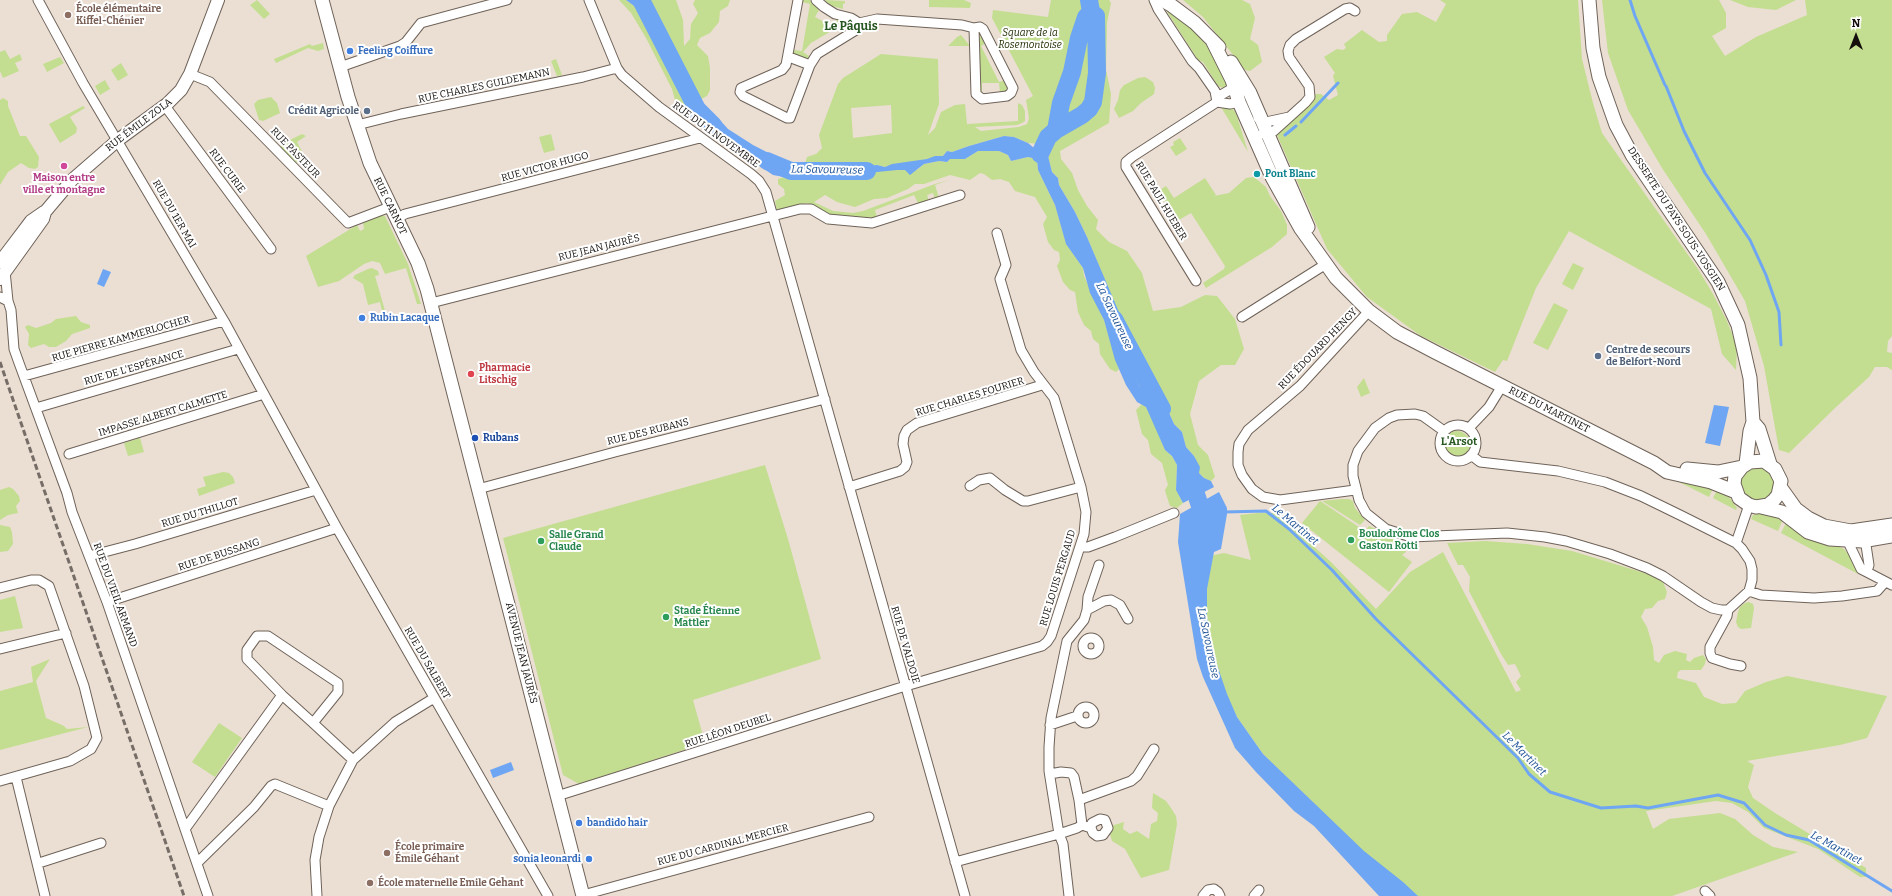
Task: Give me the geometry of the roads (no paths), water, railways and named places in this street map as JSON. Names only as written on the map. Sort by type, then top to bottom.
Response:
[{"type":"main road","name":"RUE CARNOT","points":[[322,0],[357,125],[370,163],[418,263],[431,303],[458,411]]},
{"type":"main road","points":[[1162,0],[1195,23],[1213,42],[1222,49],[1233,65],[1250,93],[1318,251]]},
{"type":"main road","name":"DESSERTE DU PAYS SOUS-VOSGIEN","points":[[1589,0],[1592,48],[1599,77],[1616,125],[1632,155],[1718,282],[1738,325],[1750,378],[1753,422],[1744,465]]},
{"type":"main road","points":[[1213,42],[1272,177],[1301,229],[1318,251]]},
{"type":"main road","name":"RUE DU MARTINET","points":[[1318,251],[1346,290],[1369,311],[1397,332],[1654,463],[1667,472],[1711,482],[1736,492]]},
{"type":"main road","name":"AVENUE JEAN JAURÈS","points":[[458,411],[512,613],[583,895]]},
{"type":"main road","points":[[1753,422],[1758,429],[1770,464],[1779,474],[1781,488],[1790,502],[1808,518],[1866,542],[1892,536]]},
{"type":"main road","points":[[1654,463],[1689,470],[1713,472],[1758,461],[1770,464]]},
{"type":"main road","points":[[1744,465],[1735,476],[1734,484],[1739,498],[1755,506],[1782,512],[1808,532],[1820,537],[1850,536],[1892,525]]},
{"type":"main road","points":[[1755,506],[1774,500],[1781,488]]},
{"type":"street","name":"RUE DU 1ER MAI","points":[[38,0],[75,69],[224,321],[238,349],[290,440]]},
{"type":"street","name":"RUE ÉMILE ZOLA","points":[[2,271],[43,219],[42,213],[72,180],[118,140],[165,106],[181,90],[190,74],[218,0]]},
{"type":"street","points":[[340,67],[400,46],[406,42],[421,23],[507,0]]},
{"type":"street","name":"RUE DU 11 NOVEMBRE","points":[[590,0],[616,68],[641,93],[759,181],[766,192],[824,399]]},
{"type":"street","points":[[798,0],[789,57],[782,70],[742,88],[740,92],[743,96],[787,118],[790,118],[810,65],[817,54],[856,30],[859,23]]},
{"type":"street","points":[[816,0],[824,8],[835,14],[851,18],[859,23],[877,19],[888,19],[962,25],[974,28],[980,27],[987,34],[1013,88],[1011,93],[1007,96],[982,99],[976,94],[974,28]]},
{"type":"street","points":[[1154,0],[1158,9],[1192,61],[1199,68],[1215,91],[1217,102]]},
{"type":"street","points":[[1245,115],[1259,133],[1267,134],[1274,131],[1306,103],[1310,97],[1311,91],[1289,57],[1288,51],[1290,45],[1296,39],[1345,9],[1350,8],[1356,11]]},
{"type":"street","points":[[789,57],[810,65]]},
{"type":"street","name":"RUE CHARLES GULDEMANN","points":[[357,125],[400,114],[583,77],[616,68]]},
{"type":"street","name":"RUE PASTEUR","points":[[190,74],[210,82],[348,223],[393,213]]},
{"type":"street","points":[[1217,102],[1230,104],[1234,91]]},
{"type":"street","points":[[1217,102],[1221,95],[1234,91],[1243,95],[1254,114],[1261,121],[1266,122],[1289,117]]},
{"type":"street","name":"RUE PAUL HUEBER","points":[[1196,281],[1126,167],[1126,162],[1132,156],[1217,102]]},
{"type":"street","name":"RUE CURIE","points":[[165,106],[271,249]]},
{"type":"street","name":"RUE VICTOR HUGO","points":[[393,213],[405,214],[700,138]]},
{"type":"street","name":"RUE JEAN JAURÈS","points":[[431,303],[808,208],[828,219],[878,222],[960,195]]},
{"type":"street","name":"RUE LOUIS PERGAUD","points":[[905,687],[1042,646],[1051,636],[1084,534],[1086,512],[1081,487],[1054,398],[1042,385],[1024,356],[1018,341],[1000,279],[1006,265],[997,233]]},
{"type":"street","points":[[1242,317],[1326,264]]},
{"type":"street","name":"RUE DU VIEIL ARMAND","points":[[2,271],[4,299],[13,316],[14,348],[107,602],[208,896]]},
{"type":"street","name":"RUE ÉDOUARD HENGY","points":[[1355,490],[1280,500],[1263,497],[1252,489],[1242,475],[1238,465],[1238,452],[1239,444],[1248,430],[1300,386],[1369,311]]},
{"type":"street","name":"RUE PIERRE KAMMERLOCHER","points":[[24,376],[224,321]]},
{"type":"street","name":"RUE DE L'ESPÉRANCE","points":[[36,408],[238,349]]},
{"type":"street","name":"RUE CHARLES FOURIER","points":[[849,487],[900,472],[905,467],[907,462],[903,444],[904,436],[907,430],[916,423],[1042,385]]},
{"type":"street","points":[[1469,428],[1489,407],[1502,386]]},
{"type":"street","name":"IMPASSE ALBERT CALMETTE","points":[[69,454],[264,394]]},
{"type":"street","name":"RUE DE VALDOIE","points":[[824,399],[965,896]]},
{"type":"street","name":"RUE DES RUBANS","points":[[478,489],[614,452],[824,399]]},
{"type":"street","points":[[1444,431],[1423,416],[1417,414],[1407,414],[1389,418],[1375,428],[1358,451],[1353,465],[1355,490],[1360,504],[1366,513],[1386,529],[1398,534],[1420,537],[1507,533],[1566,541],[1634,563],[1663,576],[1712,608],[1728,610]]},
{"type":"street","points":[[1453,425],[1469,428],[1475,438],[1476,444],[1472,455],[1460,461],[1448,459],[1443,455],[1439,443],[1444,431],[1453,425]]},
{"type":"street","name":"RUE DU SALBERT","points":[[290,440],[337,528],[548,896]]},
{"type":"street","points":[[1472,455],[1480,462],[1558,471],[1604,482],[1640,496],[1736,543],[1746,553],[1751,565],[1752,580],[1749,591],[1728,610],[1727,616],[1710,647],[1710,653],[1712,658],[1741,666]]},
{"type":"street","points":[[970,486],[979,480],[990,478],[1005,490],[1028,502],[1081,487]]},
{"type":"street","name":"RUE DU THILLOT","points":[[89,556],[316,490]]},
{"type":"street","points":[[1736,543],[1755,506]]},
{"type":"street","points":[[1080,547],[1088,547],[1174,513]]},
{"type":"street","name":"RUE DE BUSSANG","points":[[107,602],[337,528]]},
{"type":"street","points":[[1749,591],[1761,595],[1814,598],[1877,591],[1889,584],[1861,569],[1856,561],[1850,536]]},
{"type":"street","points":[[1866,542],[1869,565],[1867,571]]},
{"type":"street","points":[[1069,896],[1063,844],[1059,834],[1050,774],[1050,725],[1054,696],[1069,639],[1084,620],[1087,610],[1088,597],[1099,565]]},
{"type":"street","points":[[0,588],[31,580],[44,582],[49,586],[84,686],[97,738],[91,749],[70,762],[0,781]]},
{"type":"street","points":[[1087,610],[1104,601],[1111,600],[1120,605],[1128,619]]},
{"type":"street","points":[[0,649],[66,633]]},
{"type":"street","points":[[313,723],[338,692],[338,683],[268,636],[257,636],[247,650],[247,659],[282,696],[353,760]]},
{"type":"street","points":[[1051,636],[1083,643]]},
{"type":"street","name":"RUE LÉON DEUBEL","points":[[557,796],[905,687]]},
{"type":"street","points":[[185,829],[282,696]]},
{"type":"street","points":[[317,896],[315,860],[319,837],[329,806],[353,760],[394,722],[434,698]]},
{"type":"street","points":[[1050,725],[1077,716]]},
{"type":"street","points":[[1078,800],[1131,781],[1137,776],[1154,749]]},
{"type":"street","points":[[1050,774],[1061,772],[1071,773],[1074,777],[1082,825]]},
{"type":"street","points":[[16,777],[45,896]]},
{"type":"street","points":[[197,863],[254,807],[271,786],[275,784],[329,806]]},
{"type":"street","name":"RUE DU CARDINAL MERCIER","points":[[583,895],[868,817]]},
{"type":"street","points":[[955,862],[1059,834],[1082,825],[1091,828]]},
{"type":"street","points":[[38,863],[101,843]]},
{"type":"street","points":[[1203,896],[1208,890],[1214,889],[1220,896]]},
{"type":"water","points":[[626,0],[640,0],[645,3],[663,34],[665,41],[658,46],[637,8]]},
{"type":"water","points":[[704,104],[710,116],[719,119],[728,129],[753,145],[792,165],[784,177],[773,175],[700,126],[683,112]]},
{"type":"water","points":[[1004,136],[1014,137],[1028,143],[1034,148],[1037,148],[1041,144],[1042,139],[1048,143],[1047,152],[1052,172],[1058,178],[1059,185],[1075,212],[1087,237],[1127,331],[1124,352],[1140,387],[1158,388],[1174,424],[1182,432],[1186,447],[1194,456],[1200,467],[1199,473],[1204,478],[1211,481],[1214,487],[1183,503],[1176,490],[1177,465],[1172,456],[1165,450],[1146,407],[1137,402],[1126,385],[1115,360],[1104,320],[1090,293],[1083,268],[1066,244],[1055,205],[1038,170],[1037,159],[1028,157],[1011,161],[1008,155],[999,151],[978,151],[965,159],[950,159],[947,162],[939,161],[924,164],[910,175],[905,170],[857,174],[843,172],[844,166],[852,163],[858,167],[877,165],[885,167],[892,164],[927,159],[935,156],[943,156],[947,151],[952,152]]},
{"type":"water","points":[[103,269],[111,272],[104,287],[97,284]]},
{"type":"water","points":[[1714,405],[1729,407],[1720,446],[1705,443]]},
{"type":"water","points":[[1219,492],[1227,508],[1227,514],[1221,549],[1214,552],[1207,589],[1207,617],[1211,647],[1227,694],[1237,717],[1263,754],[1364,851],[1418,896],[1379,896],[1314,826],[1294,811],[1235,748],[1203,677],[1197,659],[1178,542],[1180,514]]},
{"type":"water","points":[[511,762],[514,770],[493,778],[490,770]]},
{"type":"waterway","name":"La Savoureuse","points":[[641,0],[697,109],[713,125]]},
{"type":"waterway","points":[[1040,154],[1048,137],[1056,130],[1082,115],[1089,109],[1093,102],[1097,73],[1096,16],[1091,12],[1089,0]]},
{"type":"waterway","points":[[1630,0],[1635,16],[1665,85]]},
{"type":"waterway","points":[[1056,130],[1061,103],[1072,72],[1079,38],[1086,17],[1091,12]]},
{"type":"waterway","points":[[1301,122],[1338,83]]},
{"type":"waterway","points":[[1666,86],[1684,131],[1705,173],[1750,240],[1766,275],[1779,312],[1781,345]]},
{"type":"waterway","points":[[1285,135],[1296,126]]},
{"type":"waterway","name":"La Savoureuse","points":[[767,161],[791,171],[867,171]]},
{"type":"waterway","name":"La Savoureuse","points":[[1114,319],[1162,409]]},
{"type":"waterway","name":"La Savoureuse","points":[[1189,473],[1202,512],[1199,527]]},
{"type":"waterway","name":"Le Martinet","points":[[1224,512],[1266,511],[1289,529],[1332,570],[1376,619],[1518,758],[1529,774],[1550,792],[1601,808],[1636,806],[1648,808],[1718,795],[1744,803],[1765,825],[1786,835],[1809,840],[1892,891]]},
{"type":"railway","points":[[0,362],[184,896]]},
{"type":"place","name":"École élémentaire Kiffel-Chénier","points":[[68,15]]},
{"type":"place","name":"Feeling Coiffure","points":[[350,51]]},
{"type":"place","name":"Crédit Agricole","points":[[367,111]]},
{"type":"place","name":"Maison entre ville et montagne","points":[[64,166]]},
{"type":"place","name":"Pont Blanc","points":[[1257,174]]},
{"type":"place","name":"Rubin Lacaque","points":[[362,318]]},
{"type":"place","name":"Centre de secours de Belfort-Nord","points":[[1598,356]]},
{"type":"place","name":"Pharmacie Litschig","points":[[471,374]]},
{"type":"place","name":"Rubans","points":[[475,438]]},
{"type":"place","name":"Boulodrôme Clos Gaston Rotti","points":[[1351,540]]},
{"type":"place","name":"Salle Grand Claude","points":[[541,541]]},
{"type":"place","name":"Stade Étienne Mattler","points":[[666,617]]},
{"type":"place","name":"bandido hair","points":[[579,823]]},
{"type":"place","name":"École primaire Émile Géhant","points":[[387,853]]},
{"type":"place","name":"sonia leonardi","points":[[589,859]]},
{"type":"place","name":"École maternelle Emile Gehant","points":[[370,883]]},
{"type":"district","name":"Le Pâquis","points":[[851,27]]},
{"type":"district","name":"L'Arsot","points":[[1459,442]]},
{"type":"park label","name":"Square de la Rosemontoise","points":[[1030,38]]}]
